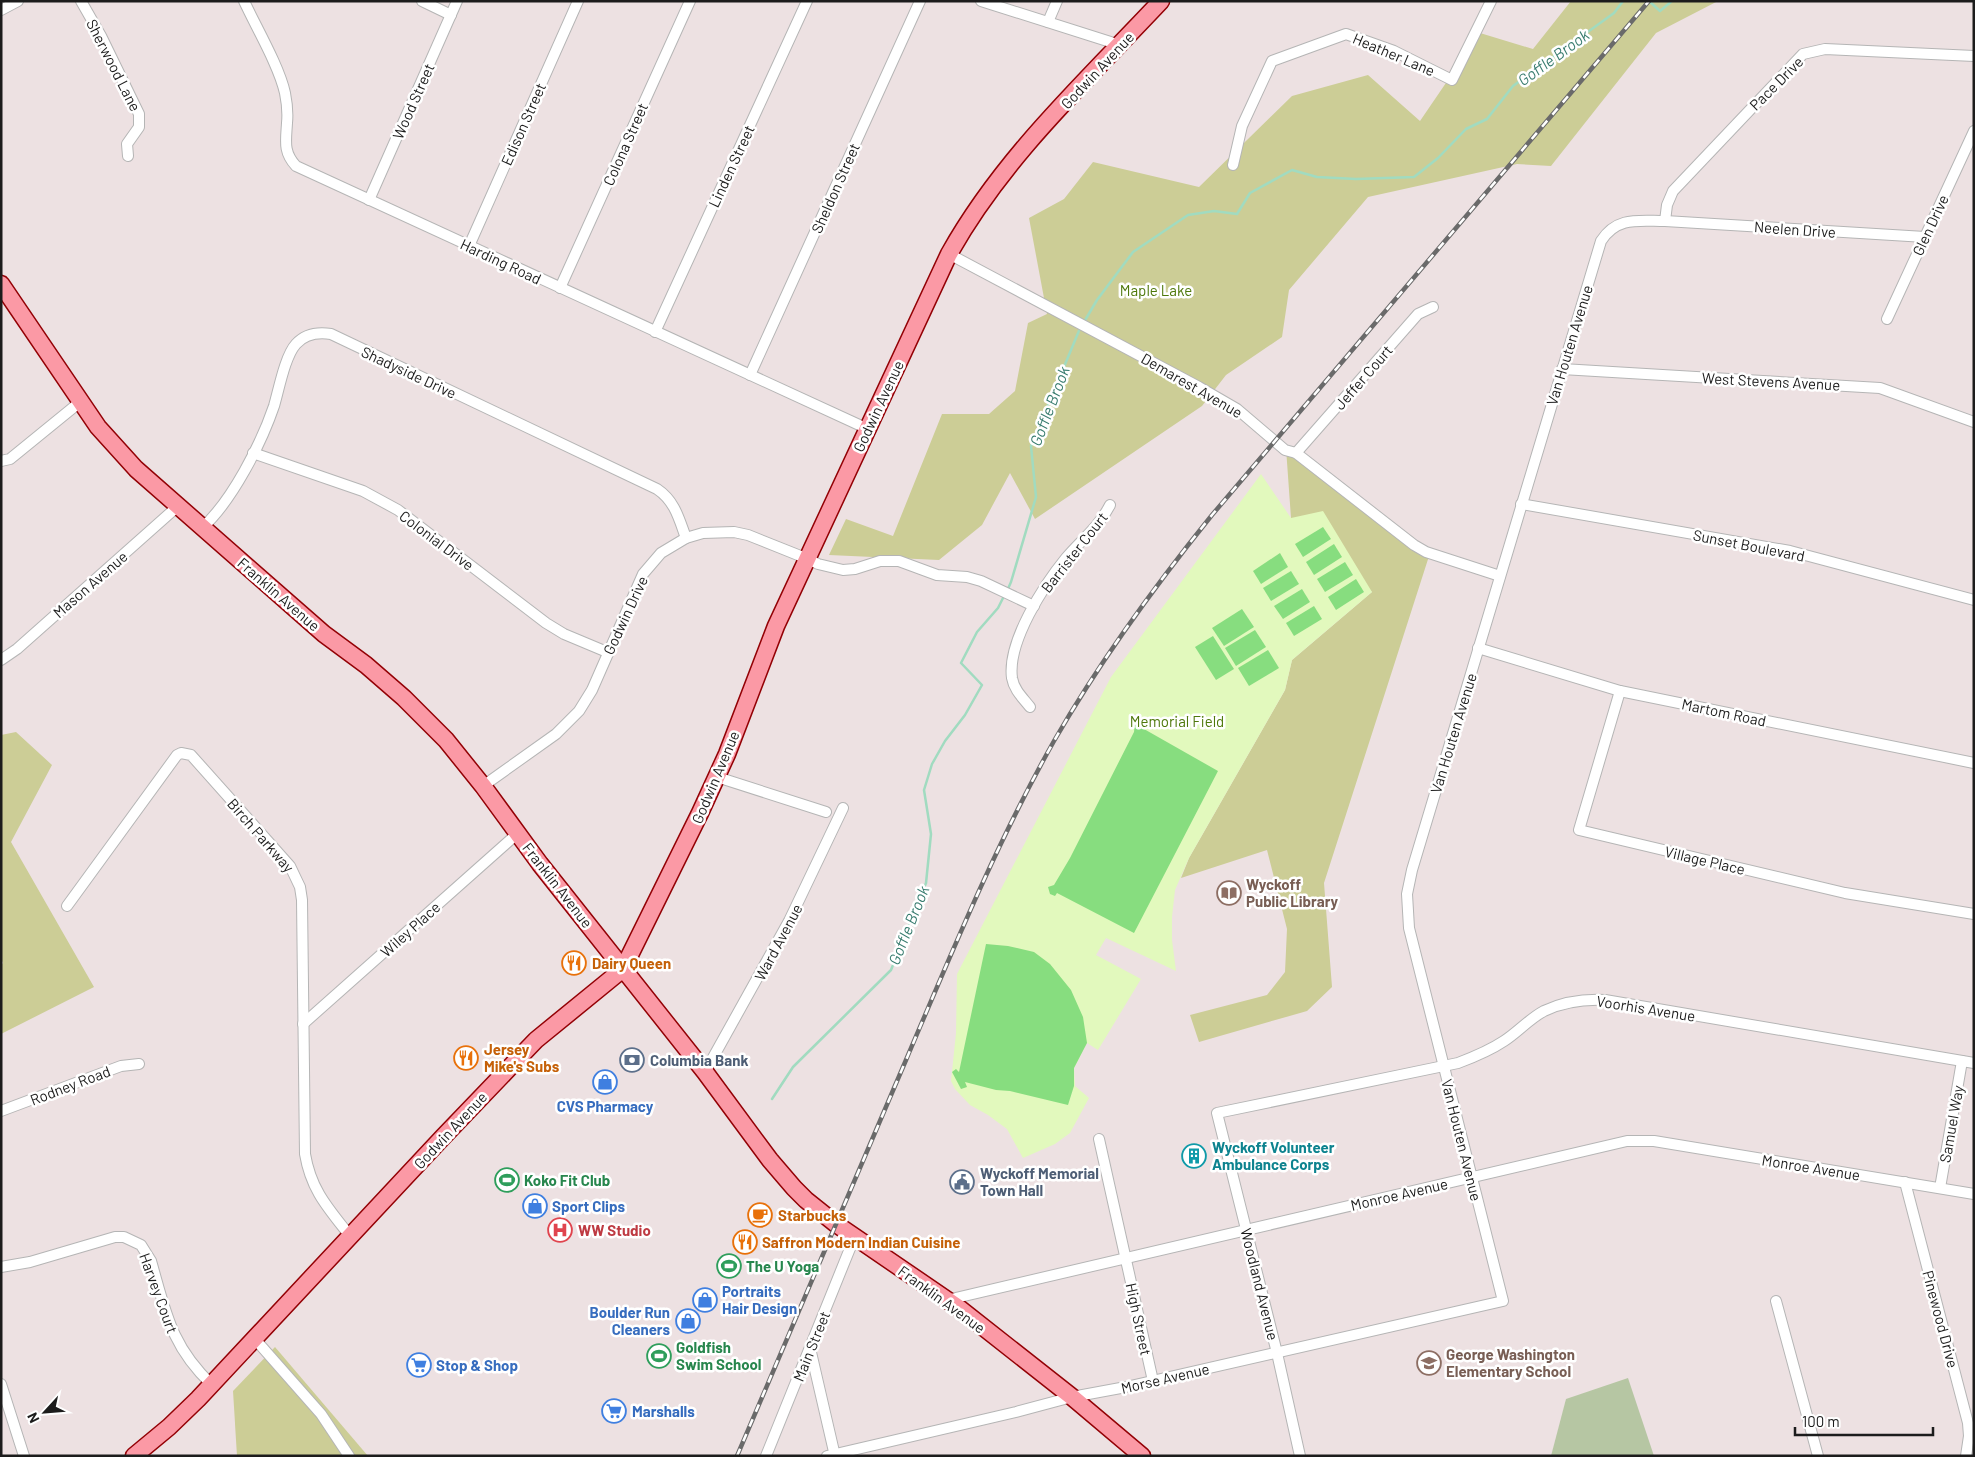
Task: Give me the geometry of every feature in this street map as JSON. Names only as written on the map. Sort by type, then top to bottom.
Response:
[{"type":"main road","name":"Godwin Avenue","points":[[134,1456],[169,1427],[212,1385],[254,1338],[536,1040],[624,969],[717,777],[776,626],[949,254],[979,204],[1002,172],[1162,1]]},
{"type":"main road","name":"Franklin Avenue","points":[[1,284],[80,402],[116,448],[149,481],[324,634],[366,665],[404,698],[446,740],[483,786],[540,864],[705,1072],[770,1160],[794,1188],[818,1210],[947,1300],[1072,1397],[1142,1456]]},
{"type":"street","points":[[1,10],[18,1]]},
{"type":"street","name":"Sherwood Lane","points":[[81,1],[101,36],[139,114],[139,127],[126,144],[128,156]]},
{"type":"street","name":"Harding Road","points":[[244,1],[280,76],[284,90],[287,122],[284,144],[289,159],[299,168],[868,429]]},
{"type":"street","points":[[422,1],[451,15]]},
{"type":"street","name":"Wood Street","points":[[369,200],[457,1]]},
{"type":"street","name":"Edison Street","points":[[468,246],[578,1]]},
{"type":"street","name":"Colona Street","points":[[560,288],[690,1]]},
{"type":"street","name":"Linden Street","points":[[655,332],[807,1]]},
{"type":"street","name":"Sheldon Street","points":[[750,375],[920,1]]},
{"type":"street","points":[[981,1],[1120,45]]},
{"type":"street","points":[[1048,22],[1057,1]]},
{"type":"street","name":"Heather Lane","points":[[1233,165],[1242,126],[1272,61],[1346,34],[1394,51],[1452,80],[1490,2]]},
{"type":"street","name":"Pace Drive","points":[[1665,221],[1667,205],[1673,190],[1803,54],[1825,49],[1974,56]]},
{"type":"street","name":"Glen Drive","points":[[1887,319],[1974,131]]},
{"type":"street","name":"Van Houten Avenue","points":[[1503,1301],[1409,928],[1407,894],[1412,870],[1601,241],[1607,231],[1627,221],[1665,221]]},
{"type":"street","name":"Neelen Drive","points":[[1665,221],[1925,238]]},
{"type":"street","name":"Demarest Avenue","points":[[949,254],[1237,409],[1285,450],[1296,452],[1414,545],[1426,552],[1500,576]]},
{"type":"street","name":"Jeffer Court","points":[[1296,452],[1418,314],[1433,307]]},
{"type":"street","name":"Shadyside Drive","points":[[202,528],[224,505],[253,453],[272,413],[292,349],[305,337],[313,334],[331,334],[657,489],[675,507],[686,538]]},
{"type":"street","name":"West Stevens Avenue","points":[[1562,369],[1880,388],[1974,422]]},
{"type":"street","points":[[1,461],[10,459],[80,402]]},
{"type":"street","name":"Colonial Drive","points":[[253,453],[379,499],[398,510],[546,623],[564,634],[607,652]]},
{"type":"street","name":"Sunset Boulevard","points":[[1521,504],[1790,551],[1974,600]]},
{"type":"street","name":"Barrister Court","points":[[1030,707],[1015,687],[1012,669],[1020,635],[1034,606],[1051,578],[1068,556],[1096,528],[1110,505]]},
{"type":"street","name":"Mason Avenue","points":[[1,660],[17,649],[178,506]]},
{"type":"street","name":"Godwin Drive","points":[[483,786],[556,734],[579,711],[592,690],[607,652],[643,574],[661,554],[686,538],[703,533],[734,532],[748,535],[829,568],[843,570],[861,568],[880,561],[899,561],[937,575],[967,577],[982,581],[1034,606]]},
{"type":"street","name":"Martom Road","points":[[1478,648],[1620,691],[1974,763]]},
{"type":"street","name":"Village Place","points":[[1620,691],[1579,830],[1845,892],[1974,914]]},
{"type":"street","name":"Birch Parkway","points":[[67,906],[177,755],[187,753],[290,866],[296,876],[302,900],[304,1154],[311,1180],[320,1198],[350,1236]]},
{"type":"street","points":[[717,777],[826,812]]},
{"type":"street","name":"Ward Avenue","points":[[705,1072],[790,921],[843,808]]},
{"type":"street","name":"Wiley Place","points":[[303,1024],[518,833]]},
{"type":"street","name":"Voorhis Avenue","points":[[1217,1113],[1467,1060],[1490,1050],[1544,1011],[1566,1003],[1589,1000],[1605,1000],[1974,1063]]},
{"type":"street","name":"Samuel Way","points":[[1940,1188],[1962,1061]]},
{"type":"street","name":"Rodney Road","points":[[1,1111],[121,1066],[139,1064]]},
{"type":"street","name":"Woodland Avenue","points":[[1217,1113],[1277,1352],[1300,1456]]},
{"type":"street","name":"High Street","points":[[1099,1139],[1153,1381]]},
{"type":"street","name":"Monroe Avenue","points":[[947,1300],[1619,1142],[1654,1140],[1974,1194]]},
{"type":"street","name":"Pinewood Drive","points":[[1905,1182],[1968,1423],[1969,1436],[1966,1456]]},
{"type":"street","name":"Main Street","points":[[766,1456],[855,1236]]},
{"type":"street","name":"Harvey Court","points":[[1,1267],[30,1262],[115,1237],[133,1240],[141,1245],[151,1261],[170,1326],[177,1342],[187,1358],[212,1385]]},
{"type":"street","name":"Morse Avenue","points":[[832,1455],[1072,1397],[1153,1381],[1503,1301]]},
{"type":"street","points":[[1776,1301],[1818,1456]]},
{"type":"street","points":[[254,1338],[321,1414],[349,1456]]},
{"type":"street","points":[[810,1348],[832,1455]]},
{"type":"street","points":[[1,1384],[24,1456]]},
{"type":"green space","name":"Maple Lake","points":[[1571,1],[1718,1],[1656,33],[1551,166],[1517,164],[1368,197],[1289,290],[1282,337],[1226,375],[1202,406],[1035,519],[1010,473],[982,525],[939,560],[829,555],[846,519],[893,536],[942,414],[989,414],[1015,391],[1028,323],[1047,314],[1029,218],[1064,199],[1093,162],[1199,187],[1292,96],[1368,75],[1420,121],[1480,33],[1533,49]]},
{"type":"green space","points":[[1286,448],[1430,553],[1324,883],[1332,987],[1307,1011],[1199,1042],[1190,1015],[1267,995],[1285,972],[1287,929],[1267,850],[1181,878],[1189,858],[1285,690],[1292,660],[1372,592],[1291,518]]},
{"type":"green space","name":"Memorial Field","points":[[1261,474],[1291,518],[1323,511],[1372,592],[1292,660],[1285,690],[1189,858],[1175,890],[1172,940],[1176,971],[1106,938],[1096,955],[1141,979],[1098,1050],[1087,1043],[1074,1068],[1075,1086],[1089,1098],[1070,1133],[1055,1144],[1023,1158],[1007,1129],[970,1105],[955,1089],[951,1081],[956,1033],[957,974],[1111,677]]},
{"type":"green space","points":[[1323,527],[1331,539],[1303,557],[1295,544]]},
{"type":"green space","points":[[1334,544],[1342,557],[1314,575],[1306,562]]},
{"type":"green space","points":[[1280,553],[1288,567],[1261,584],[1253,571]]},
{"type":"green space","points":[[1345,562],[1353,575],[1325,592],[1317,579]]},
{"type":"green space","points":[[1291,571],[1299,584],[1271,601],[1263,588]]},
{"type":"green space","points":[[1356,579],[1364,592],[1336,610],[1328,597]]},
{"type":"green space","points":[[1302,589],[1310,602],[1283,619],[1274,606]]},
{"type":"green space","points":[[1314,606],[1322,619],[1294,636],[1286,623]]},
{"type":"green space","points":[[1242,609],[1254,627],[1224,646],[1212,628]]},
{"type":"green space","points":[[1255,630],[1266,647],[1236,666],[1225,648]]},
{"type":"green space","points":[[1213,636],[1234,669],[1216,680],[1195,647]]},
{"type":"green space","points":[[1268,650],[1279,668],[1249,686],[1238,668]]},
{"type":"green space","points":[[1140,722],[1144,729],[1218,771],[1134,933],[1057,893],[1055,896],[1050,894],[1048,887],[1054,885],[1070,858],[1134,732],[1135,723]]},
{"type":"green space","points":[[16,732],[52,765],[11,842],[94,987],[1,1034],[1,965],[3,963],[1,959],[1,735]]},
{"type":"green space","points":[[986,944],[1008,946],[1034,952],[1050,964],[1071,990],[1083,1017],[1087,1043],[1074,1068],[1074,1086],[1068,1105],[965,1082],[967,1087],[961,1089],[952,1072],[956,1069],[959,1072]]},
{"type":"green space","points":[[275,1347],[368,1456],[237,1456],[233,1391]]},
{"type":"green space","points":[[1628,1378],[1654,1456],[1551,1456],[1566,1399]]},
{"type":"waterway","name":"Goffle Brook","points":[[1084,322],[1097,300],[1133,252],[1188,215],[1214,211],[1237,214],[1250,193],[1292,170],[1317,177],[1356,179],[1414,177],[1438,158],[1466,129],[1487,119],[1513,86],[1614,13],[1623,1]]},
{"type":"waterway","name":"Goffle Brook","points":[[1649,1],[1660,11],[1672,1]]},
{"type":"waterway","name":"Goffle Brook","points":[[1007,591],[1036,497],[1031,446],[1081,326]]},
{"type":"waterway","name":"Goffle Brook","points":[[772,1099],[793,1067],[891,970],[926,883],[931,834],[924,790],[932,764],[945,741],[965,715],[982,685],[961,663],[977,632],[998,608],[1004,596]]},
{"type":"railway","points":[[737,1456],[940,979],[994,859],[1054,741],[1090,682],[1128,625],[1212,515],[1649,1]]},
{"type":"place","name":"Wyckoff Public Library","points":[[1229,893]]},
{"type":"place","name":"Dairy Queen","points":[[574,963]]},
{"type":"place","name":"Jersey Mike's Subs","points":[[466,1058]]},
{"type":"place","name":"Columbia Bank","points":[[632,1060]]},
{"type":"place","name":"CVS Pharmacy","points":[[605,1082]]},
{"type":"place","name":"Wyckoff Volunteer Ambulance Corps","points":[[1194,1156]]},
{"type":"place","name":"Koko Fit Club","points":[[507,1180]]},
{"type":"place","name":"Wyckoff Memorial Town Hall","points":[[962,1182]]},
{"type":"place","name":"Sport Clips","points":[[535,1206]]},
{"type":"place","name":"Starbucks","points":[[760,1215]]},
{"type":"place","name":"WW Studio","points":[[560,1230]]},
{"type":"place","name":"Saffron Modern Indian Cuisine","points":[[745,1242]]},
{"type":"place","name":"The U Yoga","points":[[729,1266]]},
{"type":"place","name":"Portraits Hair Design","points":[[705,1300]]},
{"type":"place","name":"Boulder Run Cleaners","points":[[688,1321]]},
{"type":"place","name":"Goldfish Swim School","points":[[659,1356]]},
{"type":"place","name":"George Washington Elementary School","points":[[1429,1363]]},
{"type":"place","name":"Stop & Shop","points":[[419,1365]]},
{"type":"place","name":"Marshalls","points":[[614,1411]]}]
